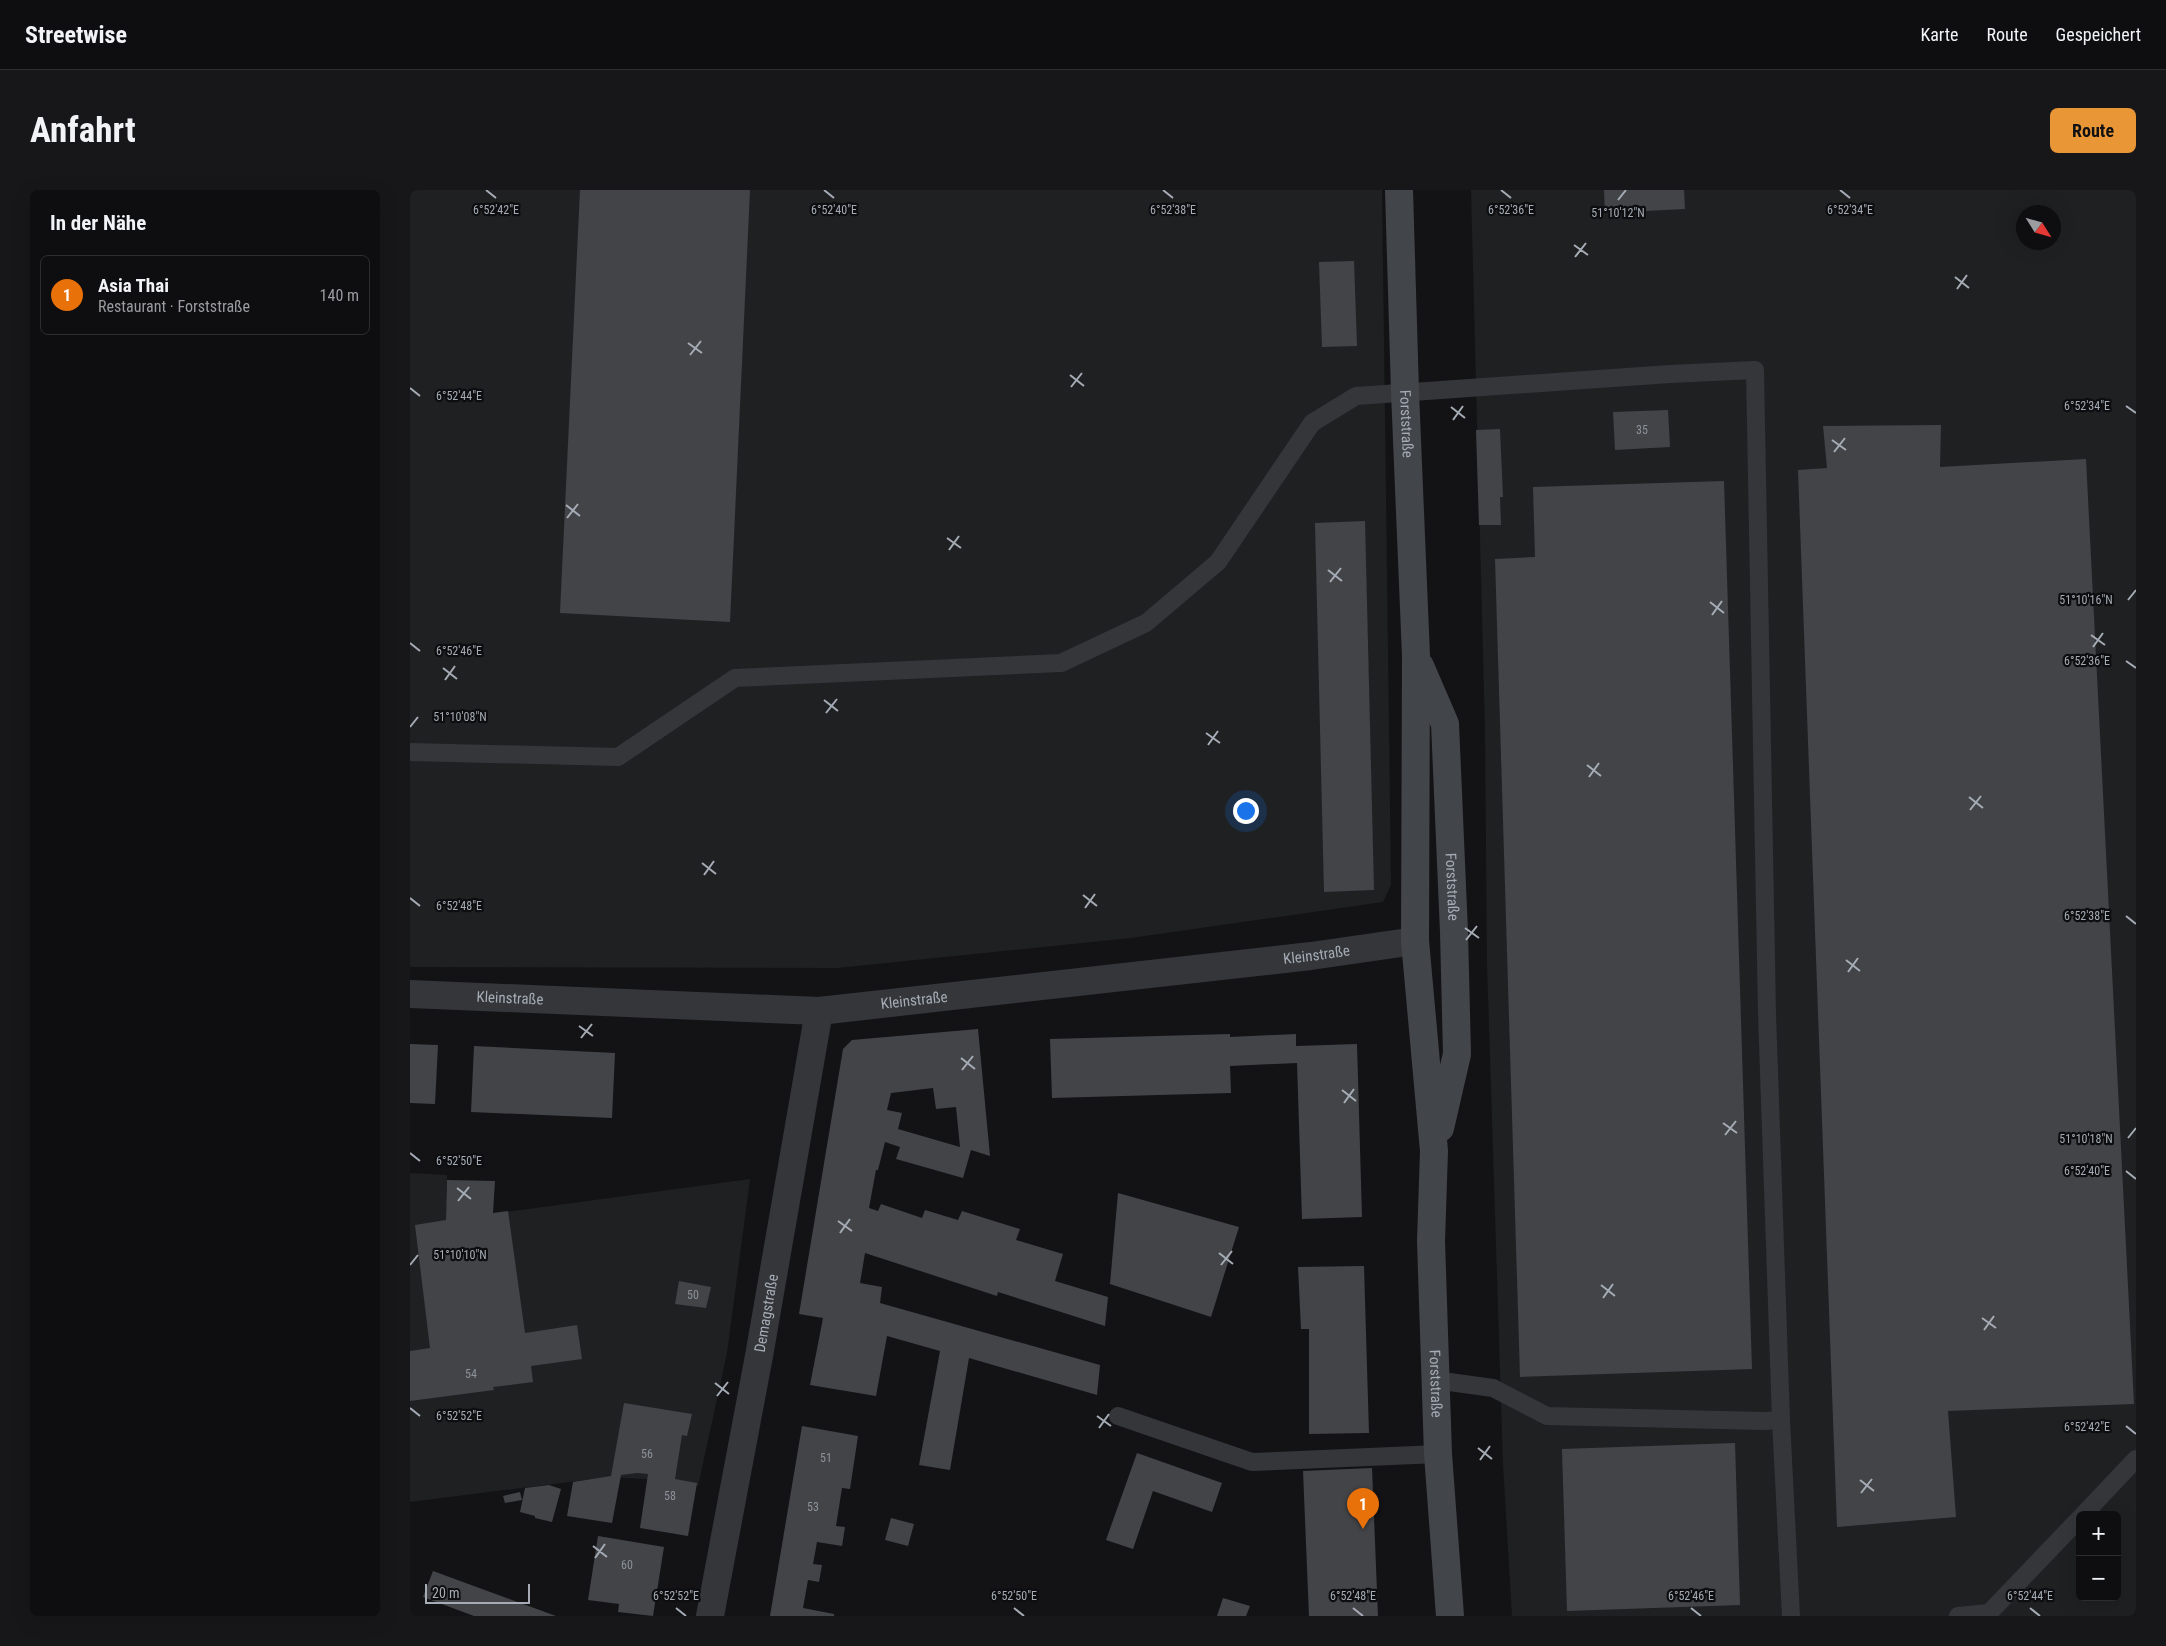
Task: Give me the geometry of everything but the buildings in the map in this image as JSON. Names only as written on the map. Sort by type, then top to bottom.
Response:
[{"type":"main road","name":"Forststraße","points":[[1399,190],[1404,392],[1416,656],[1415,941],[1434,1151],[1431,1241],[1435,1380],[1438,1454],[1450,1616]]},
{"type":"main road","name":"Forststraße","points":[[1416,656],[1445,724],[1454,932],[1457,1054],[1434,1151]]},
{"type":"street","name":"Kleinstraße","points":[[410,994],[819,1011],[1311,956],[1415,941]]},
{"type":"street","name":"Demagstraße","points":[[710,1616],[819,1011]]},
{"type":"lane","points":[[410,752],[618,757],[735,678],[1061,663],[1146,623],[1218,562],[1312,423],[1356,396],[1755,370],[1767,1004],[1781,1420],[1791,1616]]},
{"type":"lane","points":[[1435,1380],[1493,1388],[1547,1416],[1781,1420]]},
{"type":"lane","points":[[1118,1416],[1252,1462],[1438,1454]]},
{"type":"lane","points":[[2087,1511],[2136,1458]]},
{"type":"lane","points":[[1958,1616],[1989,1613],[2076,1522]]},
{"type":"shaded area","points":[[410,190],[1382,190],[1391,885],[1383,902],[1131,938],[837,968],[410,967]]},
{"type":"shaded area","points":[[1471,190],[2136,190],[2136,1616],[1512,1616],[1503,1464],[1487,963],[1485,730]]},
{"type":"shaded area","points":[[410,1173],[447,1175],[446,1220],[750,1179],[727,1353],[698,1486],[681,1481],[608,1477],[410,1502]]},
{"type":"place","name":"Asia Thai","points":[[1363,1529]]}]
